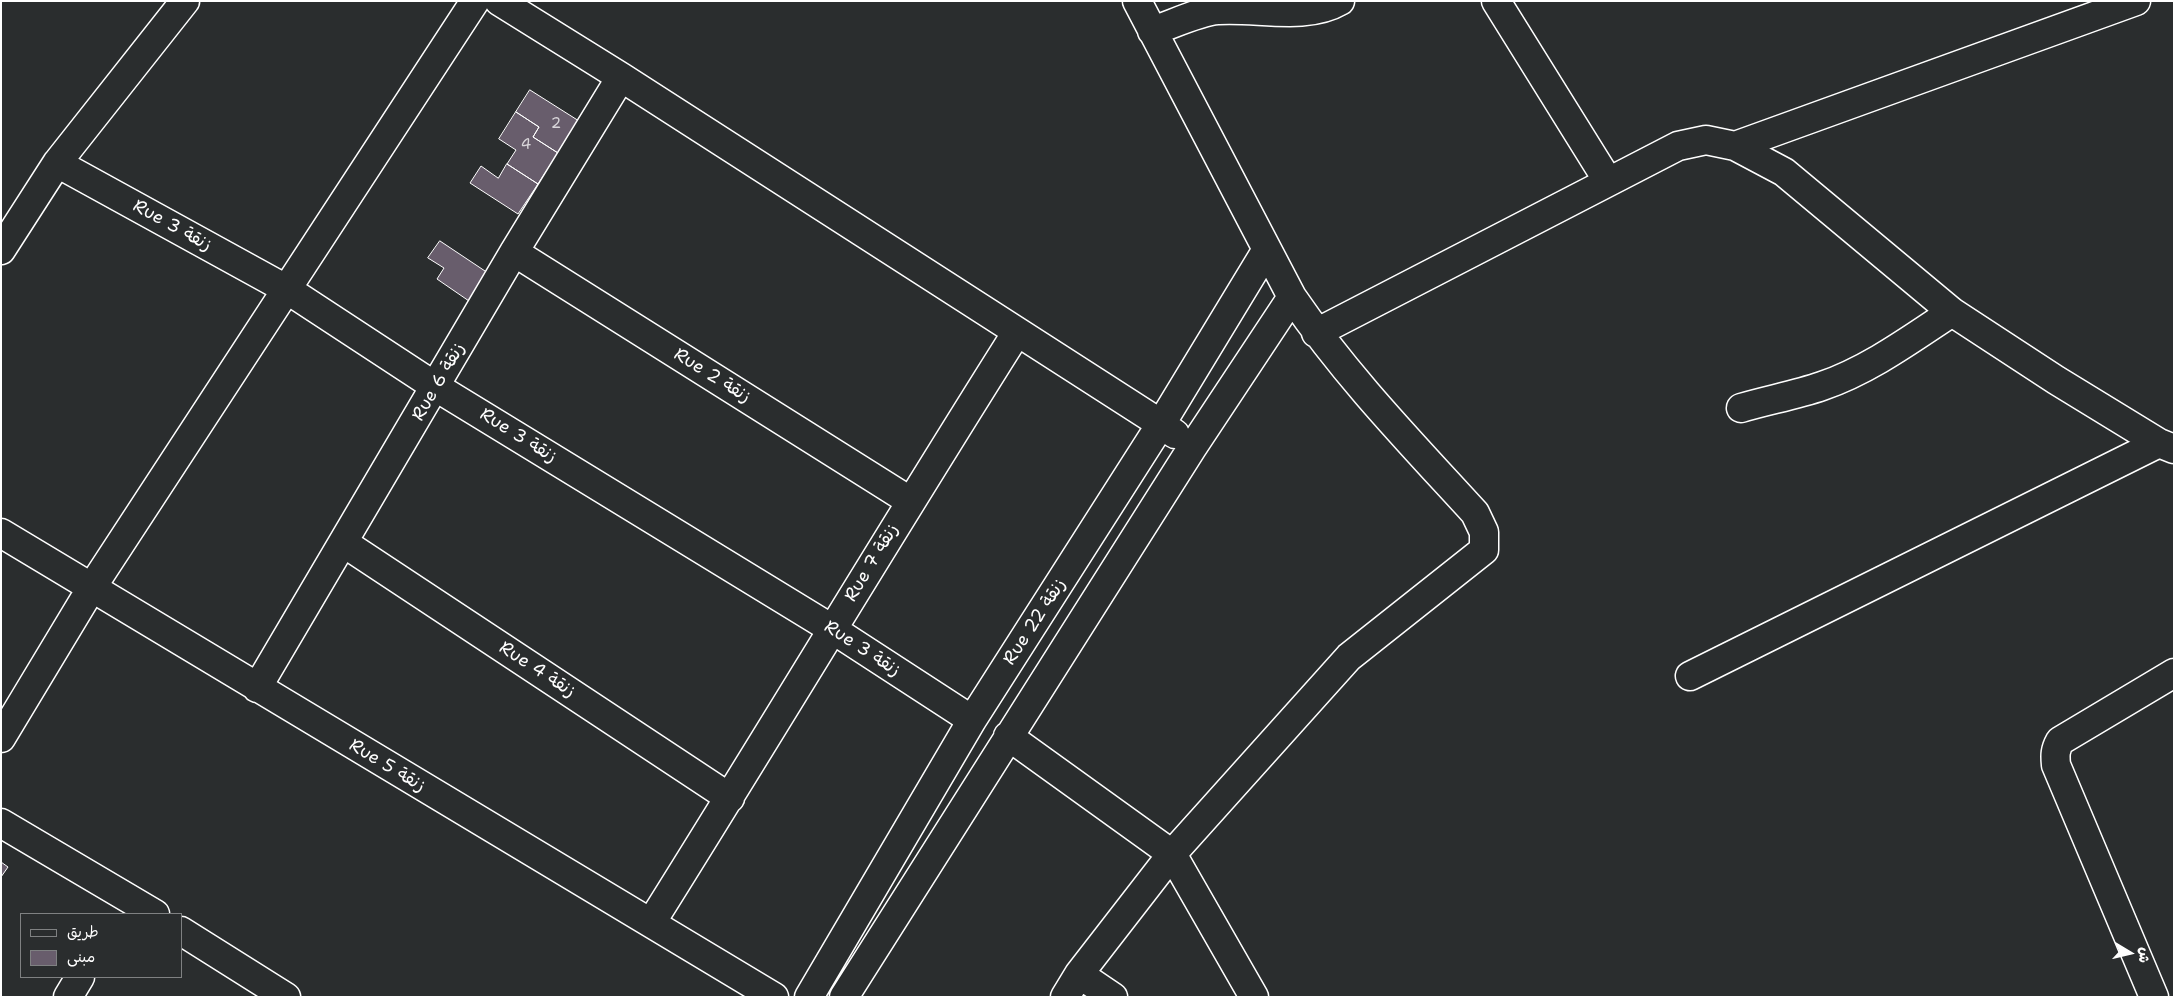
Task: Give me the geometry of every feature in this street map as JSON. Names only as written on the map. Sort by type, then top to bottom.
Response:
[{"type":"street","points":[[1,250],[57,163],[185,1]]},
{"type":"street","points":[[1,738],[92,587],[288,290],[475,1]]},
{"type":"street","points":[[498,1],[621,77],[1161,424],[1192,448]]},
{"type":"street","points":[[1065,997],[1079,974],[1172,854],[1349,657],[1484,550],[1484,532],[1475,513],[1356,382],[1316,332],[1292,298],[1137,1]]},
{"type":"street","points":[[1152,30],[1216,10],[1276,12],[1315,10],[1340,1]]},
{"type":"street","points":[[1496,1],[1608,181]]},
{"type":"street","points":[[1735,146],[2136,1]]},
{"type":"street","name":"Rue 6 زنقة","points":[[258,688],[514,252],[621,77]]},
{"type":"street","points":[[1316,332],[1678,146],[1706,140],[1735,146],[1784,172],[1952,312],[2056,380],[2167,446]]},
{"type":"street","name":"Rue 3 زنقة","points":[[57,163],[288,290],[436,386],[832,629],[972,720]]},
{"type":"street","name":"Rue 22 زنقة","points":[[809,997],[972,720],[1161,424],[1266,251]]},
{"type":"street","name":"Rue 2 زنقة","points":[[514,252],[910,501]]},
{"type":"street","points":[[844,997],[1192,448],[1292,298]]},
{"type":"street","points":[[1741,408],[1823,386],[1854,372],[1906,343],[1952,312]]},
{"type":"street","name":"Rue 7 زنقة","points":[[651,923],[730,798],[910,501],[1017,332]]},
{"type":"street","points":[[1690,676],[2167,446]]},
{"type":"street","name":"Rue 5 زنقة","points":[[1,533],[774,997]]},
{"type":"street","name":"Rue 4 زنقة","points":[[344,543],[730,798]]},
{"type":"street","points":[[2154,997],[2056,765],[2055,749],[2060,741],[2174,673]]},
{"type":"street","points":[[1008,736],[1172,854],[1254,997]]},
{"type":"street","points":[[1,823],[123,906],[151,913]]},
{"type":"street","points":[[182,932],[286,997]]},
{"type":"street","points":[[1079,974],[1113,997]]},
{"type":"street","points":[[68,997],[79,978]]},
{"type":"building","points":[[530,90],[579,121],[558,153],[533,137],[539,127],[516,112]]},
{"type":"building","points":[[516,112],[539,127],[533,137],[558,153],[538,184],[507,164],[516,150],[499,139]]},
{"type":"building","points":[[507,164],[538,184],[518,214],[470,183],[481,166],[498,178]]},
{"type":"building","points":[[440,241],[488,273],[469,301],[437,279],[444,268],[428,258]]},
{"type":"building","points":[[1,862],[8,867],[1,877]]}]
